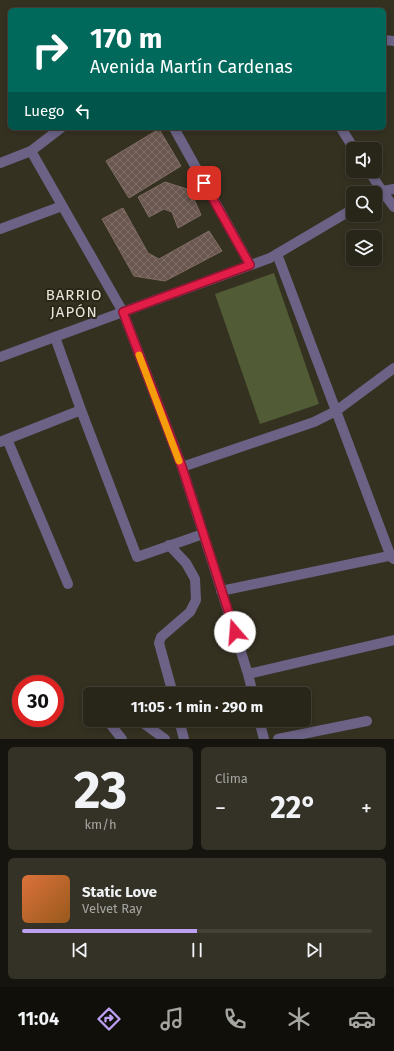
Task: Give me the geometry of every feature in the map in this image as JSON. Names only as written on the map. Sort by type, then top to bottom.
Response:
[{"type":"street","points":[[0,163],[42,144],[59,130]]},
{"type":"street","points":[[175,130],[250,265]]},
{"type":"street","points":[[342,130],[350,142]]},
{"type":"street","points":[[31,150],[123,312],[182,467],[251,687]]},
{"type":"street","points":[[382,192],[394,188]]},
{"type":"street","points":[[382,197],[394,207]]},
{"type":"street","points":[[0,229],[62,206]]},
{"type":"street","points":[[0,357],[277,254],[346,213]]},
{"type":"street","points":[[221,591],[393,557],[277,254]]},
{"type":"street","points":[[55,337],[137,557],[203,534]]},
{"type":"street","points":[[182,467],[314,422],[336,411],[394,368]]},
{"type":"street","points":[[68,584],[4,440],[81,410]]},
{"type":"street","points":[[169,545],[186,563],[195,579],[196,600],[190,612],[161,637],[159,643],[171,687]]},
{"type":"street","points":[[248,674],[394,640]]},
{"type":"street","points":[[278,739],[367,721]]},
{"type":"street","points":[[112,727],[122,739]]},
{"type":"street","points":[[149,727],[165,739]]},
{"type":"street","points":[[181,727],[184,739]]},
{"type":"street","points":[[261,727],[264,739]]},
{"type":"green space","points":[[274,273],[319,404],[260,424],[215,294]]},
{"type":"building","points":[[160,130],[181,166],[129,198],[106,161]]},
{"type":"building","points":[[165,182],[190,190],[201,215],[178,228],[172,212],[164,209],[149,217],[138,197]]},
{"type":"building","points":[[123,208],[148,253],[159,259],[209,231],[222,251],[165,281],[134,276],[102,219]]},
{"type":"slow traffic","points":[[139,355],[179,461]]},
{"type":"district","name":"BARRIO JAPÓN","points":[[74,304]]},
{"type":"route","points":[[204,183],[250,265],[123,312],[182,467],[235,632]]}]
